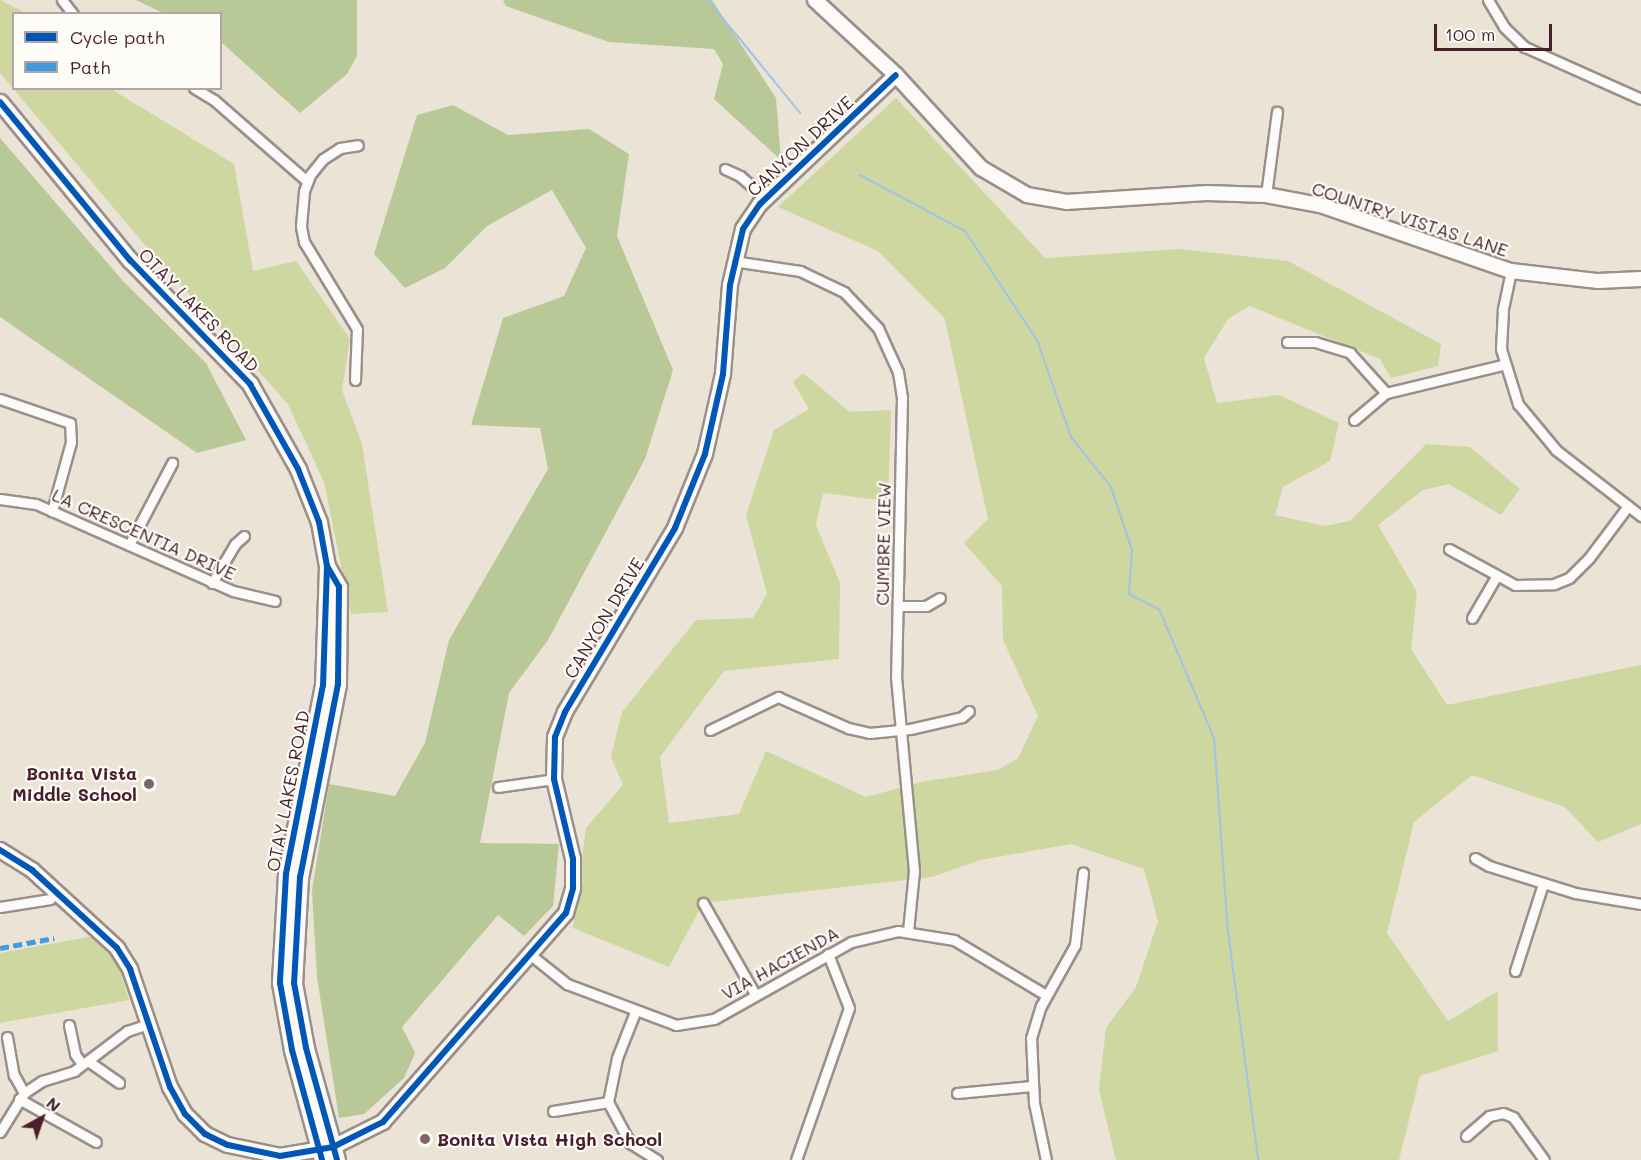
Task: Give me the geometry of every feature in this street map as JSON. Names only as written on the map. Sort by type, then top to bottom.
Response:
[{"type":"main road","name":"OTAY LAKES ROAD","points":[[0,102],[130,260],[250,384],[298,469],[319,522],[327,566],[339,587],[338,684],[300,877],[294,983],[328,1154]]},
{"type":"street","points":[[62,0],[71,12]]},
{"type":"street","name":"COUNTRY VISTAS LANE","points":[[815,0],[896,75],[981,168],[1027,195],[1066,202],[1207,193],[1266,195],[1320,206],[1511,271],[1598,281],[1641,279]]},
{"type":"street","points":[[1488,0],[1504,27],[1525,47],[1641,99]]},
{"type":"street","name":"CANYON DRIVE","points":[[328,1154],[384,1122],[562,921],[573,888],[572,853],[554,779],[555,737],[565,712],[675,528],[705,454],[723,374],[733,261],[743,229],[766,199],[896,75]]},
{"type":"street","points":[[197,90],[214,100],[307,181]]},
{"type":"street","points":[[1266,195],[1277,112]]},
{"type":"street","points":[[356,380],[357,329],[304,242],[301,226],[307,181],[323,159],[340,148],[358,145]]},
{"type":"street","points":[[726,169],[740,176],[766,199]]},
{"type":"street","name":"CUMBRE VIEW","points":[[733,261],[800,271],[828,282],[863,308],[887,343],[902,397],[896,677],[900,730],[909,787],[914,872],[908,931]]},
{"type":"street","points":[[1511,271],[1503,310],[1503,365],[1518,404],[1536,430],[1641,516]]},
{"type":"street","points":[[1287,342],[1315,342],[1350,353],[1386,393]]},
{"type":"street","points":[[1354,420],[1386,393],[1503,365]]},
{"type":"street","points":[[0,399],[70,423],[71,442],[52,511]]},
{"type":"street","points":[[129,545],[172,463]]},
{"type":"street","name":"LA CRESCENTIA DRIVE","points":[[0,499],[36,504],[239,594],[275,601]]},
{"type":"street","points":[[1449,549],[1496,578],[1536,587],[1569,578],[1589,558],[1628,506]]},
{"type":"street","points":[[212,583],[235,544],[244,536]]},
{"type":"street","points":[[1472,618],[1496,578]]},
{"type":"street","points":[[898,606],[926,606],[940,598]]},
{"type":"street","points":[[710,730],[778,697],[848,728],[868,733],[900,730],[962,717],[969,711]]},
{"type":"street","points":[[498,787],[554,779]]},
{"type":"street","points":[[1,852],[32,870],[106,934],[130,969],[170,1088],[185,1114],[205,1134],[261,1154],[328,1154]]},
{"type":"street","points":[[1475,858],[1543,884],[1641,904]]},
{"type":"street","points":[[1046,1160],[1032,1086],[1031,1038],[1046,995],[1075,945],[1083,872]]},
{"type":"street","points":[[1515,971],[1543,884]]},
{"type":"street","points":[[0,907],[50,899]]},
{"type":"street","points":[[703,903],[755,994]]},
{"type":"street","name":"VIA HACIENDA","points":[[532,956],[567,984],[635,1012],[676,1025],[697,1025],[714,1019],[828,954],[860,939],[908,931],[968,946],[1046,995]]},
{"type":"street","points":[[796,1160],[849,1008],[828,954]]},
{"type":"street","points":[[635,1012],[617,1058],[608,1102],[630,1143],[657,1160]]},
{"type":"street","points":[[0,1132],[21,1096],[42,1081],[85,1063],[128,1031],[148,1024]]},
{"type":"street","points":[[69,1025],[75,1054],[85,1063],[119,1083]]},
{"type":"street","points":[[7,1036],[14,1075],[21,1096],[96,1142]]},
{"type":"street","points":[[957,1093],[1032,1086]]},
{"type":"street","points":[[553,1111],[608,1102]]},
{"type":"street","points":[[1466,1136],[1490,1116],[1503,1113],[1513,1117],[1544,1160]]},
{"type":"green space","points":[[0,0],[24,12],[12,12],[12,87],[0,73]]},
{"type":"green space","points":[[136,0],[357,0],[357,56],[347,74],[300,113],[222,43],[222,12],[161,12]]},
{"type":"green space","points":[[503,0],[712,0],[776,98],[781,160],[714,99],[723,64],[714,49],[609,42],[506,6]]},
{"type":"green space","points":[[14,90],[113,90],[234,164],[253,271],[296,261],[350,339],[342,390],[362,444],[388,612],[351,614],[324,482],[288,404],[139,238]]},
{"type":"green space","points":[[896,98],[1045,258],[1179,249],[1288,261],[1441,344],[1438,366],[1391,378],[1380,359],[1250,306],[1228,319],[1204,358],[1217,403],[1279,395],[1339,423],[1330,461],[1283,487],[1275,515],[1325,526],[1350,521],[1426,444],[1470,447],[1520,489],[1501,515],[1449,484],[1423,490],[1378,525],[1417,592],[1411,649],[1447,705],[1641,665],[1641,824],[1598,842],[1565,807],[1472,775],[1414,822],[1387,933],[1448,1021],[1498,991],[1498,1051],[1420,1076],[1399,1160],[1116,1160],[1099,1090],[1106,1028],[1136,987],[1158,921],[1144,869],[1071,844],[980,860],[932,877],[703,903],[669,967],[573,928],[586,828],[623,785],[611,757],[622,712],[696,620],[753,618],[767,594],[746,515],[774,430],[809,409],[793,382],[803,373],[850,412],[891,410],[888,501],[823,493],[816,525],[840,583],[839,659],[724,671],[660,757],[669,823],[739,814],[766,751],[866,797],[921,782],[998,770],[1018,758],[1038,716],[1003,640],[1002,586],[964,543],[988,519],[945,319],[878,251],[778,207]]},
{"type":"green space","points":[[453,105],[508,135],[589,129],[629,154],[617,236],[673,370],[645,459],[548,640],[509,693],[480,843],[559,844],[553,906],[524,936],[498,915],[402,1027],[415,1053],[404,1078],[364,1114],[339,1118],[317,977],[312,891],[329,784],[395,796],[425,743],[449,640],[548,469],[540,428],[471,425],[503,318],[564,296],[586,248],[552,190],[487,226],[445,268],[405,288],[374,254],[417,115]]},
{"type":"green space","points":[[0,138],[123,281],[206,363],[246,440],[197,453],[0,317]]},
{"type":"green space","points":[[94,936],[116,956],[129,1000],[0,1023],[0,953]]},
{"type":"waterway","points":[[708,0],[800,113]]},
{"type":"waterway","points":[[860,175],[965,231],[1037,340],[1071,437],[1111,487],[1132,550],[1129,594],[1159,609],[1214,738],[1228,931],[1258,1160]]},
{"type":"marked path","points":[[0,948],[54,938]]},
{"type":"cycle path","points":[[0,850],[32,870],[117,948],[130,969],[170,1087],[185,1114],[205,1134],[228,1145],[280,1156],[333,1147],[383,1122],[566,913],[573,888],[573,859],[554,779],[555,737],[565,712],[675,528],[705,454],[723,374],[730,285],[743,229],[760,204],[896,75]]},
{"type":"cycle path","points":[[0,102],[130,260],[250,384],[298,469],[319,522],[327,566],[323,685],[286,874],[280,983],[292,1050],[322,1160]]},
{"type":"cycle path","points":[[327,566],[339,587],[338,684],[300,877],[294,983],[306,1048],[337,1160]]},
{"type":"place","name":"Bonita Vista Middle School","points":[[149,784]]},
{"type":"place","name":"Bonita Vista High School","points":[[425,1139]]}]
